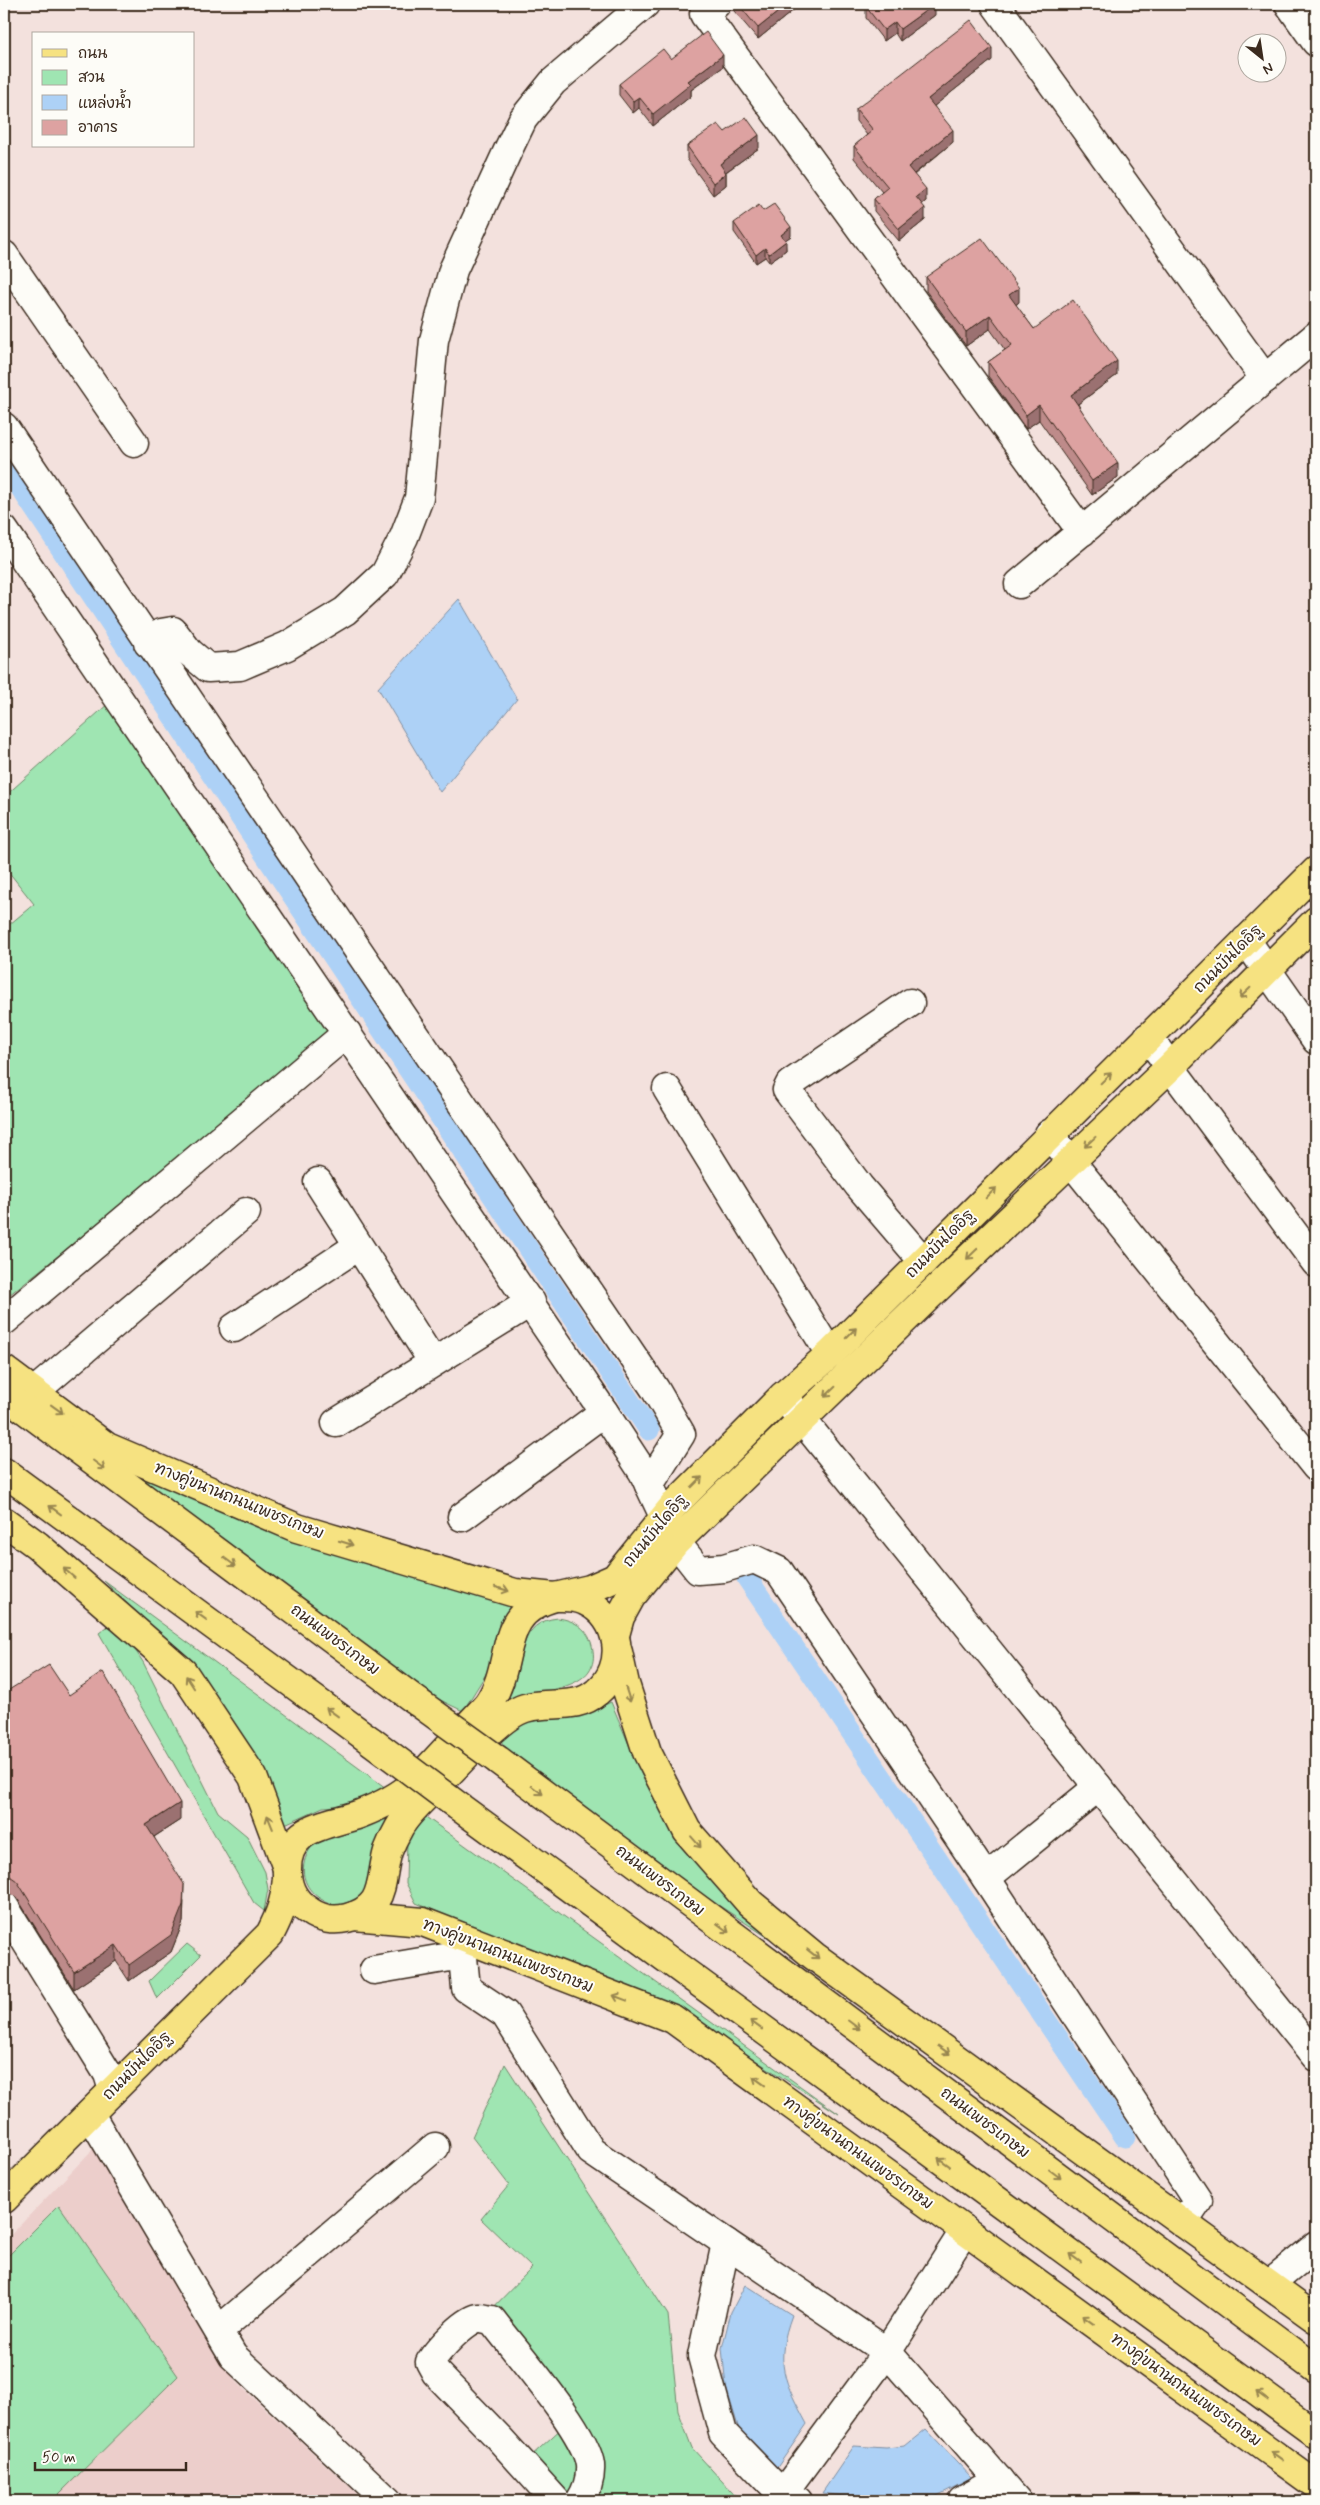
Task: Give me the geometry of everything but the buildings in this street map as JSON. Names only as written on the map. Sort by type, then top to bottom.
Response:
[{"type":"main road","name":"ถนนบันไดอิฐ","points":[[270,1934],[286,1896],[287,1873],[294,1844],[315,1826],[358,1815],[386,1803],[411,1786],[488,1703],[498,1683],[508,1654],[509,1640],[518,1618],[532,1605],[590,1589],[615,1578],[664,1518],[783,1396],[830,1354],[1049,1134],[1316,871]]},
{"type":"main road","name":"ถนนบันไดอิฐ","points":[[354,1916],[362,1912],[376,1899],[382,1886],[388,1851],[400,1825],[422,1801],[501,1722],[525,1708],[569,1705],[583,1702],[598,1692],[610,1678],[616,1663],[616,1641],[620,1617],[631,1598],[676,1542],[1170,1067],[1316,921]]},
{"type":"main road","name":"ทางคู่ขนานถนนเพชรเกษม","points":[[4,1370],[108,1447],[297,1528],[515,1593],[556,1597],[571,1596],[586,1601],[600,1610],[609,1622],[616,1641]]},
{"type":"main road","name":"ถนนเพชรเกษม","points":[[4,1394],[1316,2369]]},
{"type":"main road","points":[[4,1472],[1316,2434]]},
{"type":"main road","points":[[4,1521],[37,1545],[183,1672],[252,1777],[287,1873],[291,1891],[299,1903],[310,1912],[325,1919]]},
{"type":"main road","points":[[616,1641],[625,1684],[647,1752],[687,1830],[750,1903],[814,1956],[1316,2319]]},
{"type":"main road","name":"ทางคู่ขนานถนนเพชรเกษม","points":[[325,1919],[340,1920],[354,1916],[423,1922],[462,1946],[673,2019],[1316,2485]]},
{"type":"main road","name":"ถนนบันไดอิฐ","points":[[4,2199],[270,1934],[295,1922],[310,1918],[325,1919]]},
{"type":"street","points":[[148,643],[161,633],[173,632],[188,652],[208,668],[240,666],[287,646],[345,611],[385,574],[404,538],[419,498],[434,340],[453,270],[523,119],[553,82],[645,4]]},
{"type":"street","points":[[716,4],[704,14],[1082,532]]},
{"type":"street","points":[[995,4],[1265,379]]},
{"type":"street","points":[[1289,4],[1316,42]]},
{"type":"street","points":[[4,255],[134,443]]},
{"type":"street","points":[[1018,584],[1316,336]]},
{"type":"street","points":[[4,427],[148,643],[664,1404],[682,1434],[648,1485]]},
{"type":"street","points":[[4,530],[531,1302],[643,1472],[676,1542],[698,1570],[724,1568],[754,1560],[779,1571],[986,1878],[1198,2201],[1183,2223]]},
{"type":"street","points":[[1246,940],[1316,1040]]},
{"type":"street","points":[[910,1003],[790,1084],[787,1090],[859,1186],[923,1262]]},
{"type":"street","points":[[4,1321],[347,1033]]},
{"type":"street","points":[[1148,1037],[1316,1263]]},
{"type":"street","points":[[667,1089],[830,1354]]},
{"type":"street","points":[[1049,1134],[1316,1467]]},
{"type":"street","points":[[318,1182],[433,1362]]},
{"type":"street","points":[[34,1392],[246,1212]]},
{"type":"street","points":[[234,1328],[358,1246]]},
{"type":"street","points":[[336,1423],[531,1302]]},
{"type":"street","points":[[783,1396],[1316,2057]]},
{"type":"street","points":[[462,1517],[604,1412]]},
{"type":"street","points":[[986,1878],[1098,1787]]},
{"type":"street","points":[[4,1906],[108,2074],[114,2090]]},
{"type":"street","points":[[374,1970],[462,1946],[466,1988],[505,2014],[590,2151],[887,2352],[1018,2501]]},
{"type":"street","points":[[90,2114],[233,2356],[388,2501]]},
{"type":"street","points":[[219,2330],[435,2147]]},
{"type":"street","points":[[726,2243],[702,2356],[723,2433],[786,2499],[887,2352],[965,2230]]},
{"type":"street","points":[[1269,2285],[1316,2246]]},
{"type":"street","points":[[556,2501],[499,2438],[436,2373],[430,2362],[436,2353],[471,2320],[480,2317],[492,2320],[577,2432],[590,2465],[588,2489],[580,2501]]},
{"type":"street","points":[[962,2501],[999,2480]]},
{"type":"shaded area","points":[[93,2149],[235,2381],[356,2493],[348,2501],[4,2501],[4,2242]]},
{"type":"green space","points":[[109,703],[333,1036],[4,1299],[4,1096],[8,1093],[4,1087],[4,929],[34,904],[4,866],[4,797]]},
{"type":"green space","points":[[76,1439],[230,1515],[342,1556],[516,1604],[499,1623],[494,1661],[463,1711],[432,1696]]},
{"type":"green space","points":[[104,1581],[386,1788],[353,1805],[323,1807],[285,1824],[273,1793],[246,1741],[206,1681]]},
{"type":"green space","points":[[558,1618],[569,1620],[586,1632],[591,1642],[593,1657],[590,1669],[583,1677],[572,1684],[521,1698],[488,1718],[512,1687],[524,1643],[529,1634],[535,1626]]},
{"type":"green space","points":[[107,1627],[126,1636],[143,1662],[218,1812],[247,1836],[265,1872],[268,1889],[264,1911],[254,1903],[99,1633]]},
{"type":"green space","points":[[611,1702],[644,1780],[681,1841],[836,1982],[631,1848],[510,1756],[500,1739],[525,1720],[587,1713]]},
{"type":"green space","points":[[389,1814],[392,1817],[367,1890],[357,1900],[345,1905],[331,1903],[318,1898],[309,1888],[304,1875],[305,1859],[315,1842]]},
{"type":"green space","points":[[423,1815],[839,2114],[696,2022],[645,1998],[416,1903],[406,1883],[407,1840]]},
{"type":"green space","points":[[187,1944],[201,1955],[157,1999],[149,1981]]},
{"type":"green space","points":[[505,2064],[668,2315],[678,2411],[692,2448],[740,2501],[547,2501],[517,2469],[564,2426],[480,2321],[532,2268],[481,2219],[509,2185],[472,2137]]},
{"type":"green space","points":[[59,2205],[178,2376],[52,2501],[4,2501],[4,2260]]},
{"type":"water","points":[[459,599],[517,699],[440,792],[378,688]]},
{"type":"water","points":[[745,2285],[792,2315],[784,2346],[784,2371],[792,2396],[807,2424],[774,2472],[741,2436],[726,2387],[722,2348],[731,2312]]},
{"type":"water","points":[[926,2429],[972,2478],[927,2501],[878,2501],[822,2493],[854,2446],[886,2448],[905,2446]]},
{"type":"waterway","points":[[4,463],[649,1430]]},
{"type":"waterway","points":[[747,1578],[1125,2137]]}]
